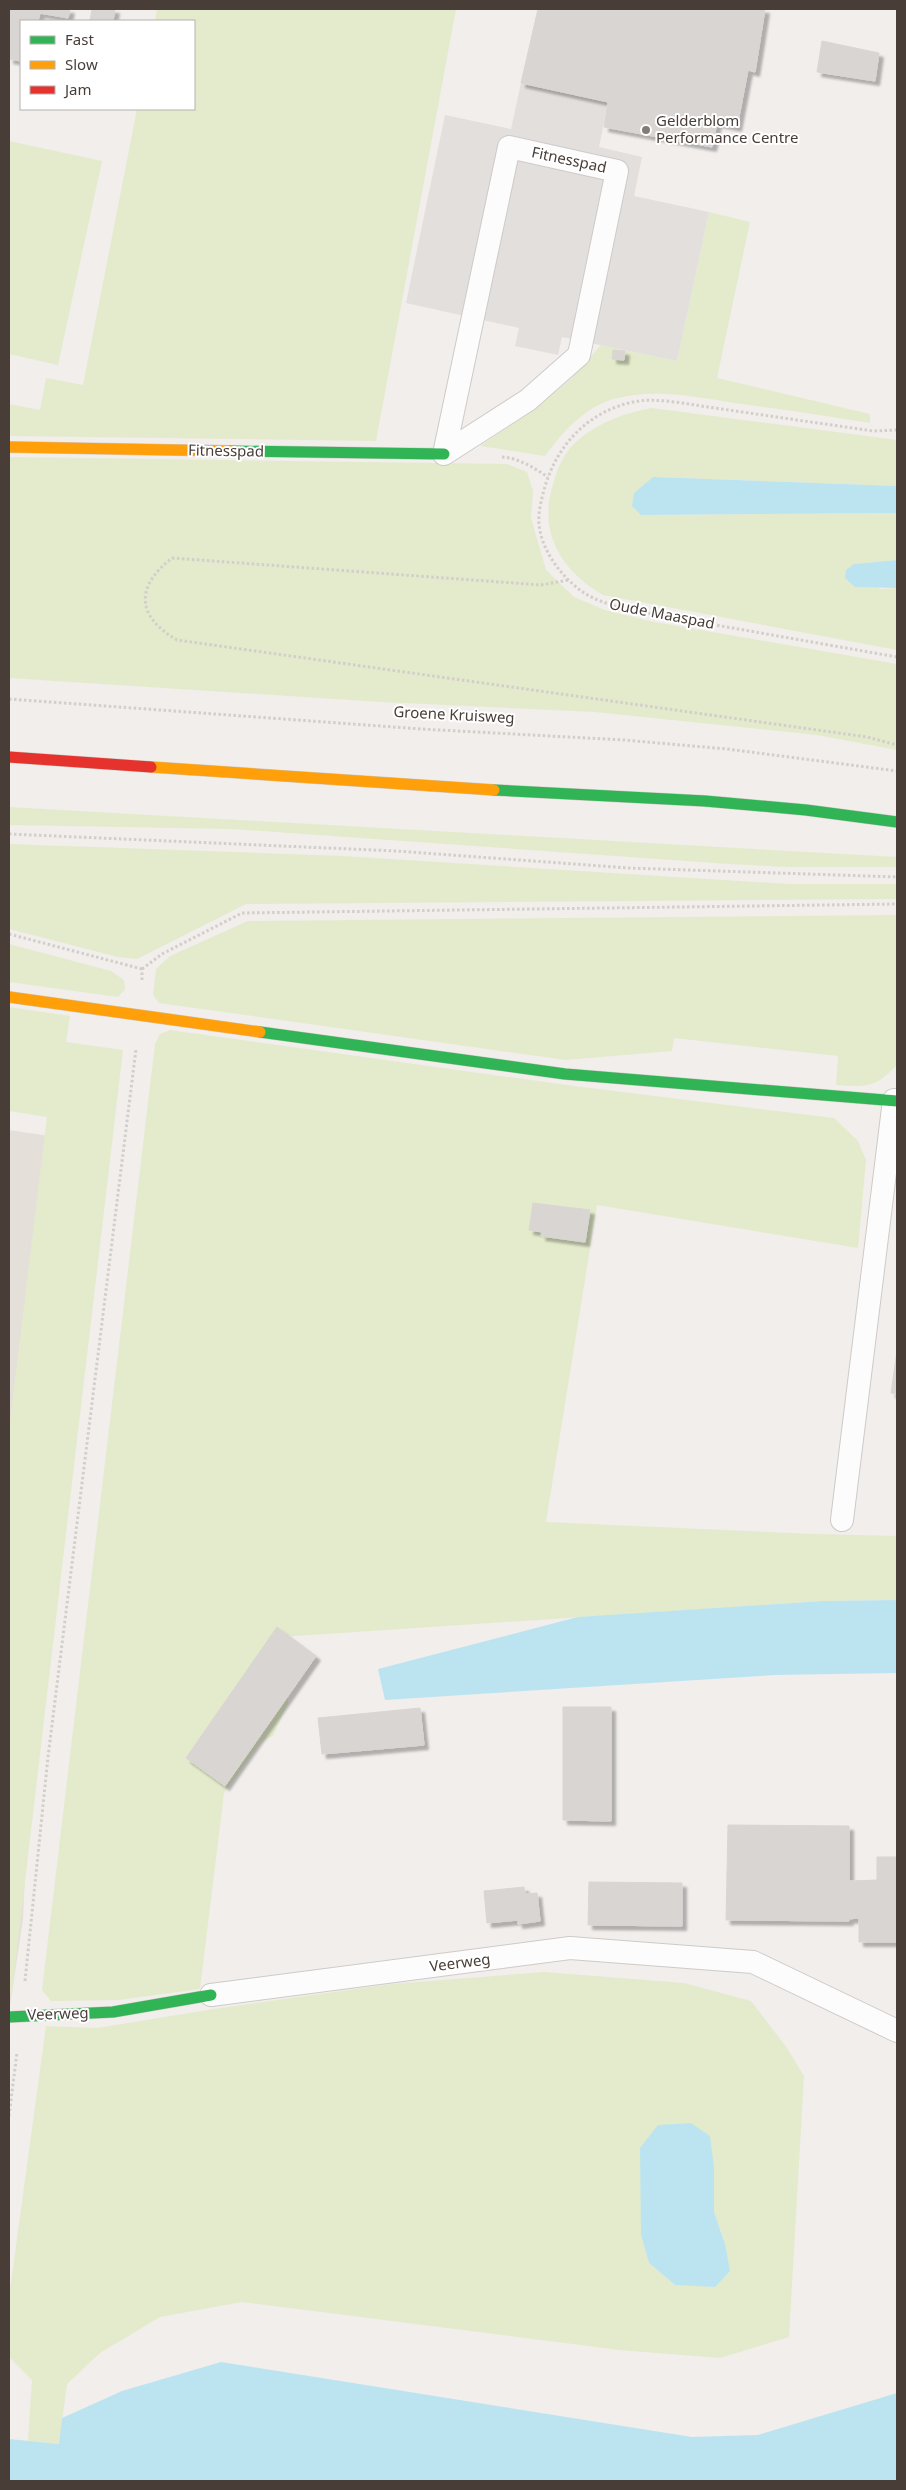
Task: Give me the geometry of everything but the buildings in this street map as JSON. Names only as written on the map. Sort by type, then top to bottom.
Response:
[{"type":"street","name":"Fitnesspad","points":[[9,447],[444,454]]},
{"type":"street","points":[[9,757],[404,782],[600,797],[705,801],[806,810],[897,822]]},
{"type":"street","points":[[9,997],[565,1074],[895,1100]]},
{"type":"street","name":"Veerweg","points":[[9,2017],[112,2012],[211,1995]]},
{"type":"lane","name":"Fitnesspad","points":[[509,147],[617,170],[579,355],[528,400],[444,454],[509,147]]},
{"type":"lane","points":[[842,1520],[895,1100]]},
{"type":"lane","name":"Veerweg","points":[[211,1995],[570,1948],[753,1962],[897,2031]]},
{"type":"path","name":"Oude Maaspad","points":[[897,430],[873,431],[671,402],[634,401],[601,414],[579,429],[565,444],[548,477],[540,505],[539,524],[544,543],[555,563],[568,580],[596,600],[625,609],[897,658]]},
{"type":"path","points":[[568,580],[541,585],[172,558],[155,572],[145,593],[149,616],[160,630],[177,640],[867,737],[897,745]]},
{"type":"path","name":"Groene Kruisweg","points":[[9,700],[643,742],[727,749],[897,771]]},
{"type":"path","points":[[9,834],[396,851],[628,868],[897,877]]},
{"type":"path","points":[[9,934],[142,969],[162,954],[242,913],[897,904]]},
{"type":"path","points":[[9,2116],[48,1757],[140,1014]]},
{"type":"shaded area","points":[[521,83],[608,102],[599,147],[642,157],[634,196],[709,212],[677,361],[562,337],[558,355],[515,346],[519,328],[406,303],[445,115],[511,129]]},
{"type":"shaded area","points":[[9,1130],[57,1137],[23,1919],[9,2012]]},
{"type":"green space","points":[[157,9],[456,9],[376,441],[9,436],[9,404],[40,410],[46,378],[83,385],[137,110],[195,110],[195,20],[155,20]]},
{"type":"green space","points":[[9,141],[102,161],[58,365],[9,354]]},
{"type":"green space","points":[[709,212],[750,222],[717,378],[870,414],[870,423],[694,397],[646,394],[614,399],[593,408],[559,438],[545,456],[480,446],[538,407],[571,379],[601,345],[677,361]]},
{"type":"green space","points":[[652,408],[897,440],[897,486],[653,477],[641,515],[897,513],[897,560],[854,564],[880,589],[897,588],[897,650],[603,595],[575,574],[564,561],[556,547],[548,516],[549,499],[561,463],[571,447],[598,426],[629,413]]},
{"type":"green space","points":[[9,457],[507,464],[527,472],[533,491],[531,518],[546,570],[574,597],[605,610],[649,621],[897,664],[897,750],[817,735],[595,712],[381,702],[9,678]]},
{"type":"green space","points":[[9,807],[897,857],[897,867],[787,867],[729,864],[231,829],[9,825]]},
{"type":"green space","points":[[9,844],[343,856],[788,884],[897,884],[897,899],[246,904],[137,959],[118,957],[9,929]]},
{"type":"green space","points":[[897,915],[897,1065],[883,1078],[863,1086],[836,1085],[838,1056],[674,1038],[672,1051],[566,1060],[159,1003],[153,995],[156,969],[170,956],[248,921]]},
{"type":"green space","points":[[9,944],[111,971],[124,980],[125,989],[118,997],[9,982]]},
{"type":"green space","points":[[9,1007],[70,1016],[66,1042],[123,1050],[12,1992],[9,1996],[9,1429],[47,1117],[9,1111]]},
{"type":"green space","points":[[170,1030],[574,1086],[834,1118],[858,1141],[866,1160],[858,1248],[597,1205],[546,1522],[897,1536],[897,1600],[823,1601],[280,1637],[287,1666],[288,1703],[273,1736],[261,1742],[224,1793],[200,1989],[119,2000],[51,2001],[42,1990],[155,1044],[160,1034]]},
{"type":"green space","points":[[544,1972],[684,1983],[751,2001],[787,2048],[804,2076],[789,2337],[720,2358],[619,2350],[242,2302],[160,2317],[100,2353],[67,2384],[59,2444],[28,2441],[32,2380],[9,2357],[9,2297],[46,2026],[97,2028],[391,1984]],"holes":[[[714,2168],[714,2212],[725,2244],[675,2285],[649,2263],[641,2235]]]},
{"type":"water","points":[[653,477],[897,486],[897,513],[641,515],[632,506],[634,493]]},
{"type":"water","points":[[897,560],[897,588],[855,587],[845,578],[846,570],[854,564]]},
{"type":"water","points":[[897,1600],[897,1673],[775,1675],[385,1700],[378,1669],[578,1617],[823,1601]]},
{"type":"water","points":[[691,2123],[710,2136],[714,2167],[714,2212],[725,2244],[730,2271],[715,2287],[675,2285],[649,2263],[641,2235],[640,2148],[658,2125]]},
{"type":"water","points":[[221,2362],[692,2437],[758,2435],[897,2393],[897,2481],[9,2481],[9,2439],[59,2444],[62,2418],[122,2391]]},
{"type":"traffic: fast","points":[[229,451],[444,454]]},
{"type":"traffic: fast","points":[[494,790],[705,801],[806,810],[897,822]]},
{"type":"traffic: fast","points":[[260,1032],[565,1074],[897,1101]]},
{"type":"traffic: fast","points":[[9,2017],[113,2012],[211,1995]]},
{"type":"traffic: slow","points":[[9,447],[229,451]]},
{"type":"traffic: slow","points":[[151,767],[494,790]]},
{"type":"traffic: slow","points":[[9,997],[260,1032]]},
{"type":"traffic: jam","points":[[9,757],[151,767]]},
{"type":"place","name":"Gelderblom Performance Centre","points":[[646,130]]}]
